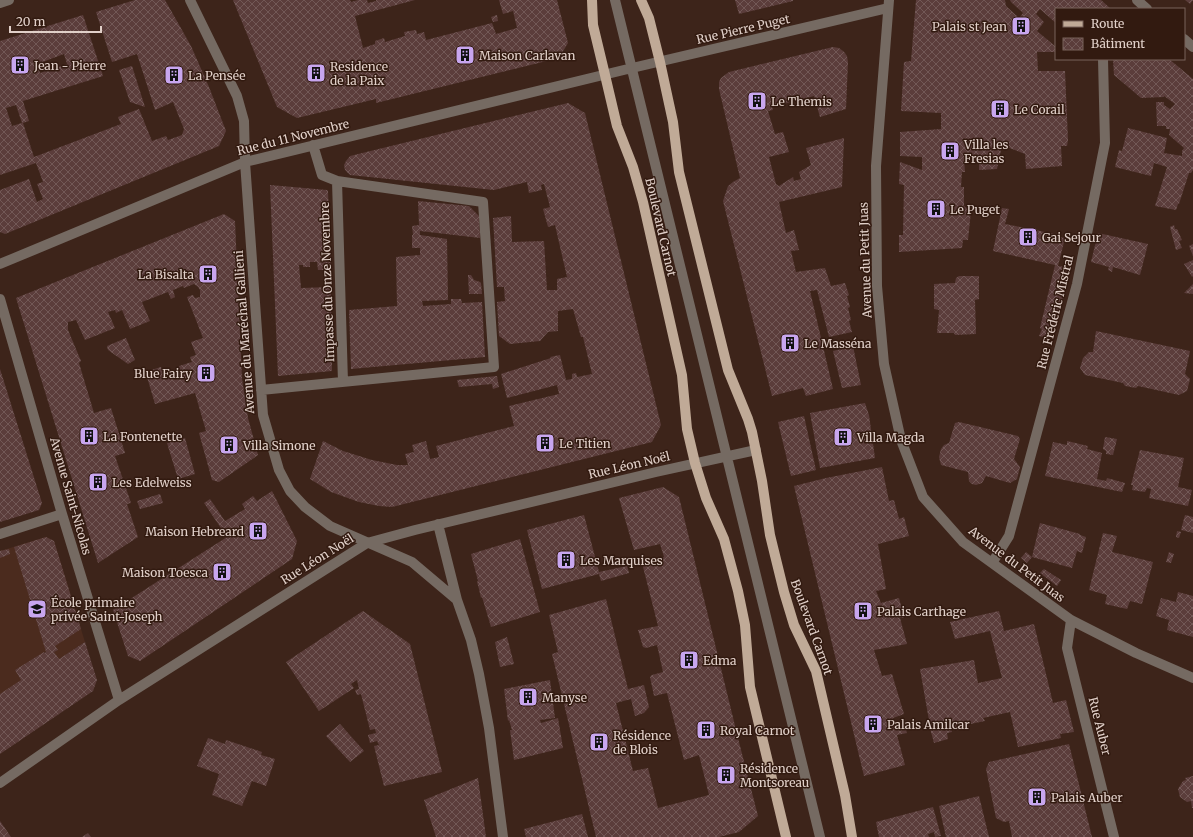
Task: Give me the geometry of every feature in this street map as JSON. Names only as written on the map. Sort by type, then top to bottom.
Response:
[{"type":"main road","name":"Boulevard Carnot","points":[[592,0],[593,25],[617,126],[633,167],[682,375],[687,429],[694,463],[706,498],[724,538],[731,562],[745,625],[750,687],[786,837]]},
{"type":"main road","name":"Boulevard Carnot","points":[[641,0],[648,18],[669,100],[679,172],[728,370],[748,419],[756,450],[770,534],[782,584],[794,625],[816,671],[845,795],[852,837]]},
{"type":"street","points":[[0,3],[9,0]]},
{"type":"street","name":"Avenue du Maréchal Gallieni","points":[[190,0],[237,96],[244,121],[245,162],[263,415],[279,470],[290,491],[305,507],[330,526],[412,562],[457,600]]},
{"type":"street","points":[[615,0],[820,837]]},
{"type":"street","points":[[1137,0],[1145,8]]},
{"type":"street","name":"Rue Pierre Puget","points":[[605,75],[889,4]]},
{"type":"street","name":"Avenue du Petit Juas","points":[[889,4],[876,166],[877,286],[884,364],[901,440],[923,497],[963,542],[1070,620],[1136,653],[1193,678]]},
{"type":"street","points":[[1185,40],[1193,47]]},
{"type":"street","name":"Rue Frédéric Mistral","points":[[992,563],[1009,536],[1077,284],[1106,143],[1103,60]]},
{"type":"street","name":"Rue du 11 Novembre","points":[[0,264],[245,162],[605,75]]},
{"type":"street","points":[[261,390],[494,367],[483,202],[337,182],[322,175],[313,145]]},
{"type":"street","name":"Impasse du Onze Novembre","points":[[337,182],[343,382]]},
{"type":"street","name":"Avenue Saint-Nicolas","points":[[0,299],[62,514],[119,700]]},
{"type":"street","points":[[694,463],[756,450]]},
{"type":"street","name":"Rue Léon Noël","points":[[0,783],[119,700],[367,543],[438,524],[694,463]]},
{"type":"street","points":[[0,534],[62,514]]},
{"type":"street","points":[[438,524],[457,600],[471,640],[480,674],[504,837]]},
{"type":"street","name":"Rue Auber","points":[[1070,620],[1068,648],[1114,837]]},
{"type":"shaded area","name":"École primaire privée Saint-Joseph","points":[[46,537],[54,541],[85,642],[59,659],[54,652],[58,650],[55,646],[15,670],[21,680],[0,712],[0,551]]},
{"type":"building","points":[[135,0],[165,0],[191,46],[226,131],[219,146],[5,234],[0,232],[0,190],[29,179],[37,202],[43,199],[37,184],[43,182],[36,163],[0,175],[0,41],[83,15],[103,76],[23,101],[29,121],[23,123],[34,157],[121,124],[118,117],[139,109],[152,141],[166,136],[168,140],[182,135],[184,129],[173,102],[155,110],[137,54],[112,62],[96,12]],"holes":[[[64,54],[67,64],[40,73],[37,64]],[[16,105],[22,123],[12,126],[6,108]]]},
{"type":"building","points":[[233,0],[350,0],[351,2],[367,0],[368,3],[376,0],[415,0],[355,16],[363,48],[375,44],[375,41],[384,38],[385,42],[405,36],[404,32],[416,30],[417,34],[424,32],[426,40],[492,23],[496,34],[517,28],[513,11],[503,14],[499,0],[557,0],[568,43],[559,58],[376,103],[376,99],[297,118],[277,107]]},
{"type":"building","points":[[735,0],[793,0],[793,1],[739,14]]},
{"type":"building","points":[[916,0],[1005,0],[1006,6],[1019,18],[1023,13],[1010,0],[1101,0],[1110,8],[1055,8],[1055,22],[1040,9],[1036,14],[1044,22],[1037,31],[1055,46],[1055,52],[1037,52],[1038,71],[1065,71],[1068,140],[1067,146],[1061,146],[1062,166],[1026,169],[1025,154],[1002,145],[997,169],[979,170],[979,158],[964,159],[965,172],[962,172],[961,187],[964,187],[964,206],[971,211],[968,240],[963,240],[962,248],[899,252],[899,235],[903,235],[904,185],[899,184],[900,162],[922,170],[922,157],[900,156],[900,132],[941,129],[941,113],[901,111],[904,62],[911,61]]},
{"type":"building","points":[[1185,0],[1193,0],[1190,4]]},
{"type":"building","points":[[497,15],[498,21],[493,22],[491,17]]},
{"type":"building","points":[[833,47],[839,48],[847,56],[846,109],[820,117],[814,96],[772,107],[773,110],[768,111],[775,134],[783,132],[789,152],[769,157],[776,184],[779,186],[793,177],[794,181],[801,179],[799,172],[811,165],[806,148],[844,138],[842,187],[779,202],[786,233],[794,230],[799,250],[791,251],[796,272],[825,268],[831,286],[845,283],[849,295],[847,296],[851,320],[849,321],[852,332],[829,337],[817,290],[810,291],[833,389],[806,396],[803,388],[772,396],[723,201],[728,186],[740,178],[719,89],[719,82],[721,78],[729,72]]},
{"type":"building","points":[[1113,60],[1170,60],[1193,79],[1193,170],[1189,173],[1176,210],[1155,206],[1167,167],[1154,163],[1151,176],[1115,167],[1119,150],[1122,151],[1128,128],[1167,138],[1164,153],[1182,156],[1182,151],[1184,148],[1169,135],[1170,129],[1166,129],[1166,126],[1157,126],[1156,102],[1164,102],[1164,105],[1170,109],[1175,104],[1164,96],[1141,98],[1114,75]]},
{"type":"building","points":[[132,66],[145,107],[130,102],[119,70]]},
{"type":"building","points":[[568,103],[585,113],[661,425],[652,442],[392,507],[359,502],[331,492],[310,479],[323,441],[343,451],[372,460],[397,465],[408,465],[405,454],[414,452],[412,445],[426,441],[430,459],[439,457],[436,446],[514,426],[509,406],[559,394],[557,385],[507,398],[501,374],[560,355],[566,380],[572,379],[572,374],[576,373],[577,377],[592,374],[583,337],[581,337],[573,309],[558,311],[558,331],[548,332],[540,341],[510,344],[499,336],[497,302],[505,301],[504,287],[497,287],[493,218],[511,216],[512,242],[544,241],[547,290],[557,290],[557,279],[567,277],[555,225],[548,227],[543,209],[550,207],[544,184],[541,185],[542,190],[529,193],[527,182],[494,190],[350,175],[345,170],[344,165],[350,156]]},
{"type":"building","points":[[270,185],[328,191],[331,270],[318,270],[317,262],[310,262],[310,267],[303,267],[303,265],[299,265],[301,288],[331,287],[332,371],[278,376]]},
{"type":"building","points":[[418,201],[469,206],[479,216],[480,238],[420,231],[420,235],[447,239],[448,300],[422,301],[423,306],[451,304],[451,299],[461,299],[462,303],[482,302],[485,357],[351,369],[349,310],[397,306],[396,257],[420,255],[420,248],[412,248],[412,226],[419,225]]},
{"type":"building","name":"Gai Sejour","points":[[1002,208],[1009,209],[1005,224],[1055,234],[1055,236],[1065,238],[1058,266],[1071,268],[1053,339],[1039,336],[1042,329],[1040,328],[1055,265],[993,251]]},
{"type":"building","points":[[224,214],[235,221],[242,379],[248,418],[258,455],[219,482],[212,480],[199,433],[206,431],[195,393],[155,404],[147,377],[148,371],[161,367],[164,375],[180,370],[179,366],[192,362],[190,357],[196,355],[191,342],[203,338],[187,297],[193,295],[195,298],[200,297],[200,290],[194,284],[173,290],[175,297],[171,299],[168,292],[142,302],[150,321],[130,329],[122,310],[116,313],[115,310],[108,312],[115,328],[85,340],[76,320],[68,322],[68,330],[81,361],[79,363],[94,413],[111,408],[125,453],[115,456],[131,503],[127,504],[138,537],[98,563],[16,298]]},
{"type":"building","points":[[1174,225],[1182,240],[1179,241],[1182,248],[1176,250],[1170,227]]},
{"type":"building","points":[[1098,233],[1148,244],[1140,275],[1113,267],[1112,272],[1108,270],[1109,267],[1091,262]]},
{"type":"building","points":[[1193,244],[1193,256],[1189,246]]},
{"type":"building","points":[[1193,260],[1193,276],[1192,277],[1184,264]]},
{"type":"building","points":[[468,275],[471,275],[474,280],[481,283],[482,294],[469,294]]},
{"type":"building","points":[[959,276],[979,276],[979,299],[975,300],[976,334],[955,335],[954,333],[937,333],[939,310],[934,309],[934,284],[955,283],[956,278]]},
{"type":"building","points":[[1193,284],[1193,294],[1184,293]]},
{"type":"building","points":[[1096,331],[1190,351],[1185,374],[1190,379],[1187,391],[1179,395],[1138,386],[1136,388],[1125,386],[1123,383],[1085,375],[1080,368],[1083,358],[1089,352],[1093,352]]},
{"type":"building","points":[[126,338],[135,360],[128,364],[108,350],[107,346]]},
{"type":"building","points":[[853,346],[861,385],[842,388],[833,351]]},
{"type":"building","points":[[0,369],[42,503],[39,510],[0,522]]},
{"type":"building","points":[[497,376],[499,387],[493,389],[492,384],[459,387],[457,380]]},
{"type":"building","name":"Villa Magda","points":[[865,403],[869,415],[875,458],[820,468],[810,413]]},
{"type":"building","points":[[804,416],[816,470],[791,476],[778,422]]},
{"type":"building","points":[[959,422],[1018,436],[1020,439],[1014,459],[1020,467],[1017,479],[1010,483],[986,476],[982,483],[976,485],[969,481],[968,472],[941,465],[939,457],[941,449],[944,445],[949,443],[955,423]]},
{"type":"building","points":[[1105,437],[1117,439],[1113,455],[1106,454],[1106,451],[1103,449]]},
{"type":"building","points":[[185,438],[195,474],[178,479],[167,443]]},
{"type":"building","points":[[1067,441],[1088,446],[1087,449],[1102,453],[1097,479],[1106,481],[1107,478],[1125,483],[1122,492],[1045,476],[1053,442],[1067,445]]},
{"type":"building","points":[[1140,450],[1184,458],[1178,487],[1192,490],[1188,506],[1149,498],[1151,489],[1147,488],[1145,492],[1132,490],[1133,485],[1131,485]]},
{"type":"building","points":[[882,467],[889,501],[894,500],[899,519],[904,517],[909,536],[878,544],[886,589],[876,591],[881,603],[899,598],[904,618],[900,618],[907,644],[874,650],[882,676],[892,674],[904,714],[893,718],[895,726],[904,723],[907,733],[897,735],[905,765],[864,776],[794,486]]},
{"type":"building","points":[[663,487],[679,497],[758,816],[739,832],[719,837],[596,837],[552,654],[558,652],[549,615],[606,599],[628,689],[644,685],[649,707],[644,713],[635,716],[631,699],[616,703],[633,771],[648,768],[658,808],[709,795],[699,755],[684,760],[667,693],[654,696],[650,677],[663,672],[657,645],[646,648],[643,647],[638,630],[658,626],[642,563],[664,557],[660,544],[634,550],[619,498]]},
{"type":"building","points":[[272,491],[297,541],[292,559],[140,661],[128,656],[113,610],[227,537],[204,503],[210,499],[225,521],[245,509],[242,504],[253,496],[257,501]]},
{"type":"building","points":[[160,494],[163,503],[140,509],[137,501]]},
{"type":"building","name":"Les Marquises","points":[[584,515],[599,572],[627,566],[629,573],[601,581],[599,574],[542,589],[527,530]]},
{"type":"building","points":[[1185,515],[1193,517],[1193,533],[1181,530]]},
{"type":"building","points":[[1040,523],[1086,537],[1082,553],[1077,551],[1072,568],[1032,557]]},
{"type":"building","points":[[1177,531],[1181,532],[1179,538],[1176,537]]},
{"type":"building","points":[[1103,533],[1117,536],[1112,552],[1153,562],[1142,604],[1130,601],[1127,609],[1105,604],[1107,595],[1089,590]]},
{"type":"building","points":[[46,537],[54,541],[81,629],[55,646],[58,650],[54,652],[59,659],[85,642],[97,680],[93,691],[0,754],[0,694],[21,680],[15,670],[46,652],[14,547]]},
{"type":"building","points":[[520,539],[540,612],[491,627],[482,597],[481,598],[471,554]]},
{"type":"building","points":[[9,549],[10,554],[0,558],[0,551]]},
{"type":"building","points":[[1026,552],[1032,557],[1027,563],[1021,558]]},
{"type":"building","points":[[1169,552],[1174,554],[1171,563],[1166,562]]},
{"type":"building","points":[[1044,569],[1061,580],[1057,586],[1040,573]]},
{"type":"building","points":[[1178,592],[1193,596],[1193,637],[1167,630],[1169,620],[1156,616],[1161,598],[1176,602]]},
{"type":"building","points":[[363,611],[410,644],[442,772],[384,786],[374,746],[379,745],[377,741],[370,743],[368,735],[376,733],[375,729],[370,730],[361,694],[357,695],[355,690],[359,689],[357,680],[351,684],[354,688],[319,711],[286,662]]},
{"type":"building","points":[[999,611],[1004,631],[1034,624],[1053,703],[1066,700],[1074,732],[1060,734],[1061,738],[1018,747],[1010,712],[983,718],[985,721],[951,728],[952,732],[947,733],[948,739],[934,743],[920,669],[974,660],[978,683],[1002,678],[990,631],[955,639],[950,622]]},
{"type":"building","points":[[507,637],[514,664],[500,667],[495,642]]},
{"type":"building","points":[[550,680],[555,718],[540,720],[541,723],[558,718],[563,748],[514,760],[510,730],[512,730],[509,720],[508,721],[504,689]]},
{"type":"building","points":[[340,724],[364,751],[350,762],[326,736]]},
{"type":"building","points":[[208,738],[225,744],[226,740],[262,752],[261,755],[275,759],[266,786],[252,781],[242,806],[212,795],[219,774],[197,766]]},
{"type":"building","name":"Palais Auber","points":[[1069,744],[1092,837],[1012,837],[1009,821],[1004,822],[996,818],[986,769],[989,762]]},
{"type":"building","points":[[1193,776],[1192,808],[1191,801],[1187,802],[1180,797],[1178,789],[1183,781],[1186,780],[1185,778]]},
{"type":"building","points":[[478,778],[486,837],[436,837],[424,800]]},
{"type":"building","points":[[979,796],[989,837],[946,837],[939,806]]},
{"type":"building","points":[[933,807],[941,836],[935,837],[934,832],[928,834],[929,837],[879,837],[876,822]]},
{"type":"building","points":[[582,814],[588,837],[526,837],[524,829]]},
{"type":"building","points":[[0,821],[11,837],[0,837]]},
{"type":"building","points":[[88,833],[91,837],[82,837]]},
{"type":"place","name":"Palais st Jean","points":[[1021,26]]},
{"type":"place","name":"Maison Carlavan","points":[[465,55]]},
{"type":"place","name":"Jean - Pierre","points":[[20,65]]},
{"type":"place","name":"Residence de la Paix","points":[[316,73]]},
{"type":"place","name":"La Pensée","points":[[174,75]]},
{"type":"place","name":"Le Themis","points":[[757,101]]},
{"type":"place","name":"Le Corail","points":[[1000,109]]},
{"type":"place","name":"Villa les Fresias","points":[[950,151]]},
{"type":"place","name":"Le Puget","points":[[936,209]]},
{"type":"place","name":"Gai Sejour","points":[[1028,237]]},
{"type":"place","name":"La Bisalta","points":[[208,274]]},
{"type":"place","name":"Le Masséna","points":[[790,343]]},
{"type":"place","name":"Blue Fairy","points":[[206,373]]},
{"type":"place","name":"La Fontenette","points":[[89,436]]},
{"type":"place","name":"Villa Magda","points":[[843,437]]},
{"type":"place","name":"Le Titien","points":[[545,443]]},
{"type":"place","name":"Villa Simone","points":[[229,445]]},
{"type":"place","name":"Les Edelweiss","points":[[98,482]]},
{"type":"place","name":"Maison Hebreard","points":[[258,531]]},
{"type":"place","name":"Les Marquises","points":[[566,560]]},
{"type":"place","name":"Maison Toesca","points":[[222,572]]},
{"type":"place","name":"École primaire privée Saint-Joseph","points":[[37,609]]},
{"type":"place","name":"Palais Carthage","points":[[863,611]]},
{"type":"place","name":"Edma","points":[[689,660]]},
{"type":"place","name":"Manyse","points":[[528,697]]},
{"type":"place","name":"Palais Amilcar","points":[[873,724]]},
{"type":"place","name":"Royal Carnot","points":[[706,730]]},
{"type":"place","name":"Résidence de Blois","points":[[599,742]]},
{"type":"place","name":"Résidence Montsoreau","points":[[726,775]]},
{"type":"place","name":"Palais Auber","points":[[1037,797]]}]
